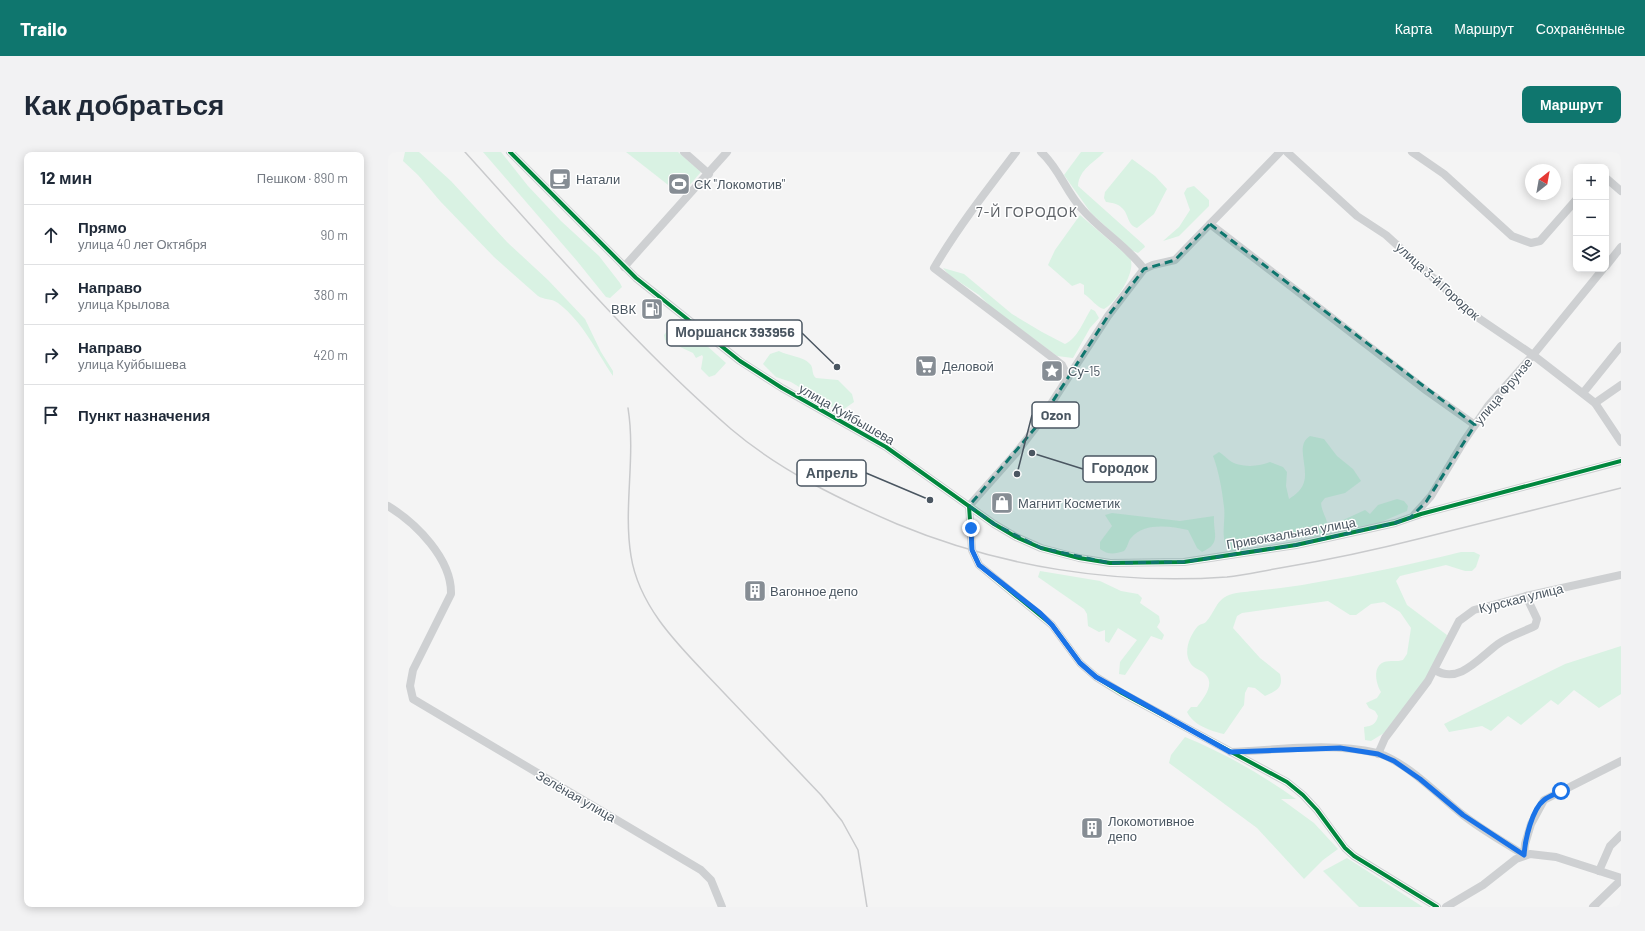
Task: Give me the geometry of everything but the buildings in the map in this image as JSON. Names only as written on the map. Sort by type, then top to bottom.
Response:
[{"type":"street","name":"улица Куйбышева","points":[[510,152],[624,267],[672,309],[740,361],[782,388],[882,444],[969,506]]},
{"type":"street","points":[[684,152],[709,174]]},
{"type":"street","points":[[624,267],[709,174],[727,152]]},
{"type":"street","points":[[1016,152],[971,211],[934,268],[1053,358],[1062,366],[1068,377]]},
{"type":"street","points":[[1041,152],[1049,159],[1082,209],[1133,254],[1144,269]]},
{"type":"street","points":[[1280,152],[1175,260],[1153,264],[1144,269],[1108,316],[1032,432],[969,506],[972,550],[979,565],[1040,613],[1052,625],[1080,663],[1096,677],[1122,693],[1287,782],[1303,795],[1317,810],[1345,848],[1354,856],[1437,907]]},
{"type":"street","name":"улица 3-й Городок","points":[[1287,152],[1357,216],[1386,235],[1474,315],[1533,355],[1595,403],[1621,442]]},
{"type":"street","points":[[1412,152],[1444,174],[1512,236],[1531,243],[1540,240],[1573,203]]},
{"type":"street","points":[[1609,181],[1621,191]]},
{"type":"street","points":[[1210,224],[1421,387],[1475,425]]},
{"type":"street","points":[[1609,262],[1621,247]]},
{"type":"street","name":"улица Фрунзе","points":[[1420,513],[1488,406],[1533,355],[1601,272]]},
{"type":"street","points":[[1583,393],[1621,346]]},
{"type":"street","points":[[1595,403],[1621,385]]},
{"type":"street","name":"Привокзальная улица","points":[[969,506],[994,524],[1041,548],[1079,558],[1110,563],[1184,562],[1296,545],[1388,525],[1420,513],[1621,461]]},
{"type":"street","name":"Зелёная улица","points":[[388,506],[414,527],[432,545],[441,559],[451,582],[451,594],[414,670],[410,686],[413,699],[701,870],[711,880],[722,907]]},
{"type":"street","name":"Курская улица","points":[[1378,754],[1385,738],[1417,699],[1435,670],[1459,621],[1474,610],[1526,596],[1621,575]]},
{"type":"street","points":[[1435,670],[1447,676],[1459,673],[1475,663],[1500,643],[1535,626],[1537,619],[1526,596]]},
{"type":"street","points":[[1230,752],[1295,749],[1359,750],[1378,754],[1394,761],[1420,779],[1463,815],[1524,855]]},
{"type":"street","points":[[1524,855],[1525,844],[1531,824],[1544,800],[1621,761]]},
{"type":"street","points":[[1599,871],[1610,846],[1621,835]]},
{"type":"street","points":[[1446,907],[1483,885],[1524,855],[1536,853],[1545,854],[1621,879],[1593,907]]},
{"type":"highlighted area","points":[[1210,224],[1475,425],[1426,502],[1410,518],[1395,523],[1296,545],[1184,562],[1110,563],[1041,548],[994,524],[969,506],[1036,427],[1108,316],[1144,269],[1175,260]]},
{"type":"green space","points":[[405,152],[419,152],[451,181],[507,242],[548,280],[585,319],[601,352],[613,371],[613,376],[575,319],[558,303],[538,296],[494,257],[440,201],[418,175],[403,161]]},
{"type":"green space","points":[[483,152],[501,152],[528,186],[561,221],[599,256],[622,287],[610,298],[606,297]]},
{"type":"green space","name":"СК \"Локомотив\"","points":[[626,152],[678,152],[701,172],[681,195]]},
{"type":"green space","points":[[1081,152],[1104,152],[1084,170],[1078,186],[1144,245],[1145,247],[1138,253],[1131,250],[1091,213],[1064,175]]},
{"type":"green space","points":[[1132,159],[1155,176],[1167,189],[1154,214],[1137,228],[1131,224],[1126,213],[1120,206],[1106,202],[1104,198],[1105,192]]},
{"type":"green space","points":[[1194,186],[1209,200],[1209,206],[1179,236],[1163,241],[1179,227],[1190,210],[1184,193],[1187,188]]},
{"type":"green space","points":[[1080,215],[1130,258],[1131,271],[1124,286],[1109,306],[1104,309],[1099,307],[1084,294],[1084,285],[1080,283],[1072,286],[1048,265],[1055,250]]},
{"type":"green space","points":[[943,268],[964,274],[1012,314],[1065,344],[1074,338],[1091,309],[1095,311],[1099,318],[1090,328],[1073,358],[1057,356],[992,308],[979,295],[949,275]]},
{"type":"green space","points":[[670,328],[679,329],[694,341],[706,345],[726,363],[715,375],[709,377],[701,369],[702,355],[696,358],[693,353],[665,340],[664,335]]},
{"type":"green space","points":[[779,351],[807,361],[816,378],[838,380],[852,394],[854,402],[844,409],[832,407],[791,382],[776,377],[763,364],[770,354]]},
{"type":"green space","points":[[1310,436],[1324,439],[1337,456],[1353,469],[1361,481],[1345,493],[1325,498],[1321,503],[1328,531],[1315,536],[1275,540],[1230,552],[1225,542],[1223,501],[1219,475],[1213,456],[1219,452],[1233,463],[1255,466],[1270,462],[1283,467],[1287,472],[1286,486],[1289,499],[1299,491],[1303,484],[1305,469],[1303,447],[1305,441]]},
{"type":"green space","points":[[1397,499],[1404,501],[1408,506],[1407,511],[1381,522],[1348,529],[1341,528],[1341,521],[1365,510],[1370,514],[1378,505]]},
{"type":"green space","points":[[1112,513],[1180,521],[1214,516],[1214,541],[1208,549],[1202,552],[1197,548],[1188,530],[1158,526],[1143,529],[1136,533],[1130,539],[1124,551],[1109,553],[1100,549],[1100,542],[1112,526],[1105,515]]},
{"type":"green space","points":[[1461,552],[1474,552],[1480,555],[1476,567],[1472,571],[1465,571],[1446,565],[1400,576],[1396,581],[1407,605],[1447,635],[1446,641],[1428,677],[1384,733],[1371,741],[1365,740],[1364,727],[1373,724],[1378,716],[1366,703],[1377,698],[1381,692],[1378,685],[1376,672],[1380,664],[1384,662],[1403,660],[1407,654],[1411,628],[1400,612],[1384,602],[1371,604],[1356,615],[1350,615],[1328,601],[1242,613],[1237,616],[1233,628],[1260,658],[1280,674],[1280,686],[1276,691],[1265,696],[1255,688],[1248,687],[1245,693],[1244,705],[1224,734],[1198,724],[1187,712],[1191,707],[1197,707],[1209,687],[1208,679],[1205,674],[1194,667],[1190,662],[1187,652],[1189,640],[1198,626],[1206,622],[1218,603],[1225,597],[1238,593],[1290,587],[1350,576]]},
{"type":"green space","points":[[1040,571],[1100,581],[1121,591],[1138,594],[1142,598],[1140,603],[1159,616],[1160,622],[1157,627],[1164,635],[1162,640],[1151,636],[1125,675],[1119,674],[1120,662],[1137,640],[1118,628],[1109,643],[1105,641],[1105,630],[1099,632],[1088,626],[1087,614],[1084,609],[1038,577]]},
{"type":"green space","points":[[1621,646],[1621,694],[1599,708],[1574,690],[1558,705],[1551,700],[1521,725],[1508,716],[1491,731],[1482,726],[1449,732],[1444,724],[1565,664]]},
{"type":"green space","points":[[1185,737],[1242,765],[1296,799],[1281,799],[1314,823],[1338,849],[1323,860],[1304,879],[1257,828],[1169,763],[1171,755]]},
{"type":"green space","points":[[1347,858],[1423,907],[1359,907],[1323,871]]},
{"type":"railway","points":[[465,152],[594,295],[661,364],[695,397],[750,444],[789,470],[853,504],[897,524],[936,539],[977,552],[1059,570],[1101,575],[1185,579],[1227,577],[1316,562],[1369,551],[1621,488]]},
{"type":"railway","points":[[628,408],[631,445],[628,519],[629,538],[631,556],[636,577],[644,596],[655,614],[681,648],[821,795],[842,821],[858,850],[867,907]]},
{"type":"cycle path","points":[[510,152],[636,278],[740,361],[782,388],[886,447],[994,524],[1016,537],[1041,548],[1079,558],[1110,563],[1184,562],[1296,545],[1395,523],[1421,514],[1621,461]]},
{"type":"cycle path","points":[[969,506],[972,550],[979,565],[1052,625],[1080,663],[1096,677],[1122,693],[1287,782],[1303,795],[1317,810],[1345,848],[1354,856],[1437,907]]},
{"type":"place","name":"Натали","points":[[560,179]]},
{"type":"place","name":"СК \"Локомотив\"","points":[[679,184]]},
{"type":"place","name":"ВВК","points":[[652,309]]},
{"type":"place","name":"Деловой","points":[[926,366]]},
{"type":"place","name":"Моршанск 393956","points":[[837,367]]},
{"type":"place","name":"Су-15","points":[[1052,371]]},
{"type":"place","name":"Городок","points":[[1032,453]]},
{"type":"place","name":"Ozon","points":[[1017,474]]},
{"type":"place","name":"Апрель","points":[[930,500]]},
{"type":"place","name":"Магнит Косметик","points":[[1002,503]]},
{"type":"place","name":"Вагонное депо","points":[[755,591]]},
{"type":"place","name":"Локомотивное депо","points":[[1092,828]]},
{"type":"district","name":"7-Й ГОРОДОК","points":[[1027,212]]},
{"type":"route","points":[[971,528],[972,550],[979,565],[985,572],[1040,613],[1052,625],[1080,663],[1096,677],[1179,725],[1230,752],[1340,748],[1378,754],[1394,761],[1440,794],[1463,815],[1524,855],[1525,844],[1531,824],[1540,805],[1544,800],[1561,791]]}]
